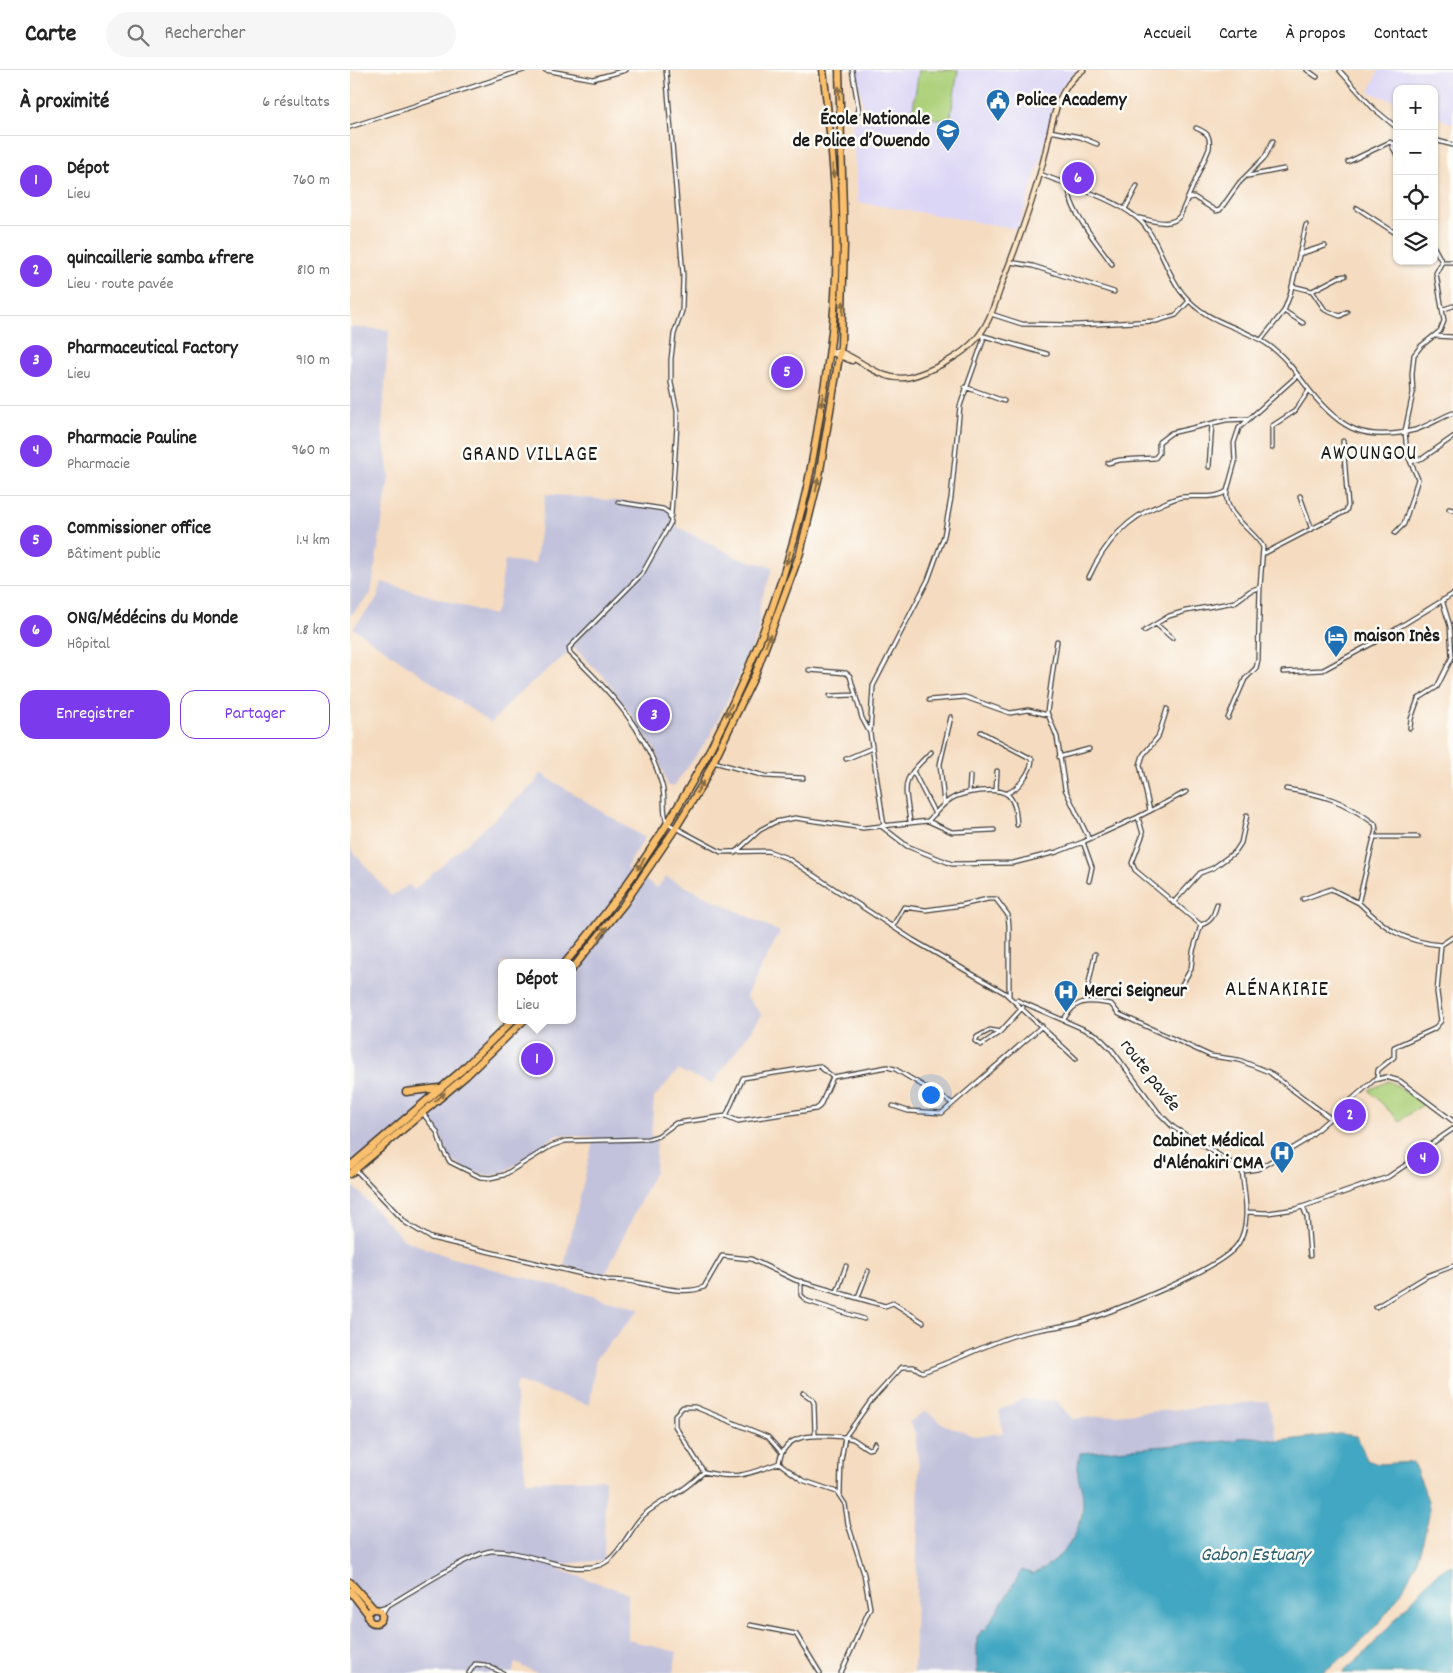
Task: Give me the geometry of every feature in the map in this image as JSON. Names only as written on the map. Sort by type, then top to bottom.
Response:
[{"type":"highway","points":[[568,959],[633,877],[699,768],[731,706],[784,572],[804,501],[830,352],[835,296],[836,218],[823,70]]},
{"type":"highway","points":[[576,964],[624,904],[676,829],[714,762],[754,675],[800,553],[819,476],[839,354],[844,280],[839,70]]},
{"type":"highway","points":[[421,1110],[440,1088],[509,1024]]},
{"type":"highway","points":[[351,1168],[480,1063],[520,1024]]},
{"type":"highway","points":[[406,1092],[440,1088]]},
{"type":"highway","points":[[350,1582],[378,1611],[380,1620],[374,1623],[369,1619],[368,1614],[350,1591]]},
{"type":"highway","points":[[368,1614],[378,1611]]},
{"type":"street","points":[[350,127],[524,70]]},
{"type":"street","points":[[545,70],[593,78],[626,70]]},
{"type":"street","points":[[666,70],[683,275],[682,311],[674,334],[671,358],[671,383],[677,412],[671,522],[642,574],[569,648],[570,653],[605,686],[624,710],[648,748],[662,786],[667,823],[716,850],[734,853],[768,851],[787,858],[893,926],[1014,999],[1076,1059]]},
{"type":"street","points":[[840,116],[852,117],[859,111],[852,70]]},
{"type":"street","points":[[1083,70],[1071,80],[1061,94],[1040,174],[965,387],[958,418],[956,462],[944,536],[928,580],[873,686],[870,733],[883,826],[907,846],[952,864],[1012,863],[1050,854],[1083,842],[1138,817],[1186,792]]},
{"type":"street","points":[[1307,70],[1317,77]]},
{"type":"street","points":[[1340,71],[1372,108],[1393,125]]},
{"type":"street","points":[[1138,218],[1166,223],[1176,220],[1205,159],[1210,139],[1208,134],[1196,128]]},
{"type":"street","points":[[1050,131],[1080,137],[1097,144]]},
{"type":"street","points":[[1188,198],[1194,197],[1218,211],[1265,157],[1273,141]]},
{"type":"street","points":[[1438,141],[1453,145]]},
{"type":"street","points":[[1348,162],[1391,143],[1393,147]]},
{"type":"street","points":[[1248,176],[1284,170]]},
{"type":"street","points":[[1040,174],[1125,209],[1138,218],[1150,235],[1176,284],[1189,302],[1216,321],[1261,340],[1280,354],[1309,390],[1338,420],[1357,432],[1374,434],[1405,431],[1424,426],[1453,413]]},
{"type":"street","points":[[1070,186],[1069,195],[1075,208],[1112,264]]},
{"type":"street","points":[[1125,209],[1137,186]]},
{"type":"street","points":[[1357,208],[1393,231]]},
{"type":"street","points":[[1261,340],[1284,311],[1292,286],[1306,225]]},
{"type":"street","points":[[1299,254],[1325,246]]},
{"type":"street","points":[[1438,254],[1442,262]]},
{"type":"street","points":[[1010,262],[1033,266],[1085,284],[1105,287],[1114,292]]},
{"type":"street","points":[[1442,262],[1453,262]]},
{"type":"street","points":[[1395,533],[1402,528],[1416,490],[1418,479],[1406,449],[1405,431],[1413,394],[1412,374],[1414,355],[1421,346],[1435,336],[1443,327],[1444,309],[1436,279],[1438,268],[1442,262]]},
{"type":"street","points":[[1312,291],[1339,277],[1345,276]]},
{"type":"street","points":[[1292,286],[1312,291],[1328,312],[1340,316],[1347,312]]},
{"type":"street","points":[[990,314],[1022,324],[1077,325],[1156,321],[1176,315],[1189,302]]},
{"type":"street","points":[[1444,309],[1453,306]]},
{"type":"street","points":[[1284,311],[1303,323]]},
{"type":"street","points":[[830,352],[839,354],[890,378],[911,377],[960,353],[982,335]]},
{"type":"street","points":[[982,335],[1047,354]]},
{"type":"street","points":[[1435,336],[1453,337]]},
{"type":"street","points":[[1228,718],[1245,679],[1256,668],[1258,660],[1261,566],[1264,553],[1261,542],[1227,505],[1227,491],[1235,462],[1234,443],[1239,428],[1298,375]]},
{"type":"street","points":[[965,387],[1004,401]]},
{"type":"street","points":[[1272,448],[1272,426],[1295,411],[1309,390]]},
{"type":"street","points":[[1108,463],[1120,460],[1155,458],[1159,453],[1158,442],[1171,433],[1212,423],[1248,419]]},
{"type":"street","points":[[1209,467],[1212,423]]},
{"type":"street","points":[[1411,462],[1423,458],[1453,437]]},
{"type":"street","points":[[1264,553],[1311,527],[1343,513],[1347,508],[1343,441]]},
{"type":"street","points":[[1089,577],[1097,559],[1110,540],[1127,523],[1143,511],[1181,497],[1219,496],[1227,491]]},
{"type":"street","points":[[1300,496],[1311,527]]},
{"type":"street","points":[[618,502],[663,509],[669,513],[671,522]]},
{"type":"street","points":[[1144,632],[1169,616],[1186,610],[1235,602],[1250,591],[1260,587]]},
{"type":"street","points":[[1284,672],[1323,670],[1383,638],[1453,594]]},
{"type":"street","points":[[1410,728],[1411,719],[1418,700],[1437,687],[1452,657],[1450,626],[1442,600]]},
{"type":"street","points":[[1156,624],[1172,638]]},
{"type":"street","points":[[1057,641],[1048,715],[1057,737],[1059,757],[1070,803],[1089,838]]},
{"type":"street","points":[[809,670],[849,674],[870,733]]},
{"type":"street","points":[[830,696],[855,695]]},
{"type":"street","points":[[929,700],[965,697],[1010,713],[1028,710],[1048,715]]},
{"type":"street","points":[[1150,811],[1140,765],[1143,755],[1158,737],[1167,709]]},
{"type":"street","points":[[944,804],[940,764],[951,717]]},
{"type":"street","points":[[928,821],[952,798],[969,792],[1006,793],[1012,791],[1026,776],[1032,758],[980,732]]},
{"type":"street","points":[[846,759],[872,748]]},
{"type":"street","points":[[1059,757],[1089,749]]},
{"type":"street","points":[[910,822],[906,784],[908,776],[931,752]]},
{"type":"street","points":[[714,762],[765,776],[803,778]]},
{"type":"street","points":[[913,770],[935,814]]},
{"type":"street","points":[[996,792],[997,771]]},
{"type":"street","points":[[969,792],[970,776]]},
{"type":"street","points":[[1286,789],[1314,793],[1346,804],[1375,824],[1360,904]]},
{"type":"street","points":[[1006,793],[1016,811],[1017,824]]},
{"type":"street","points":[[1172,903],[1200,873],[1213,868],[1235,852],[1241,843],[1247,815]]},
{"type":"street","points":[[1138,817],[1143,834],[1132,863],[1135,870],[1172,903],[1201,925]]},
{"type":"street","points":[[734,853],[760,830],[775,822],[795,818],[827,821],[853,827],[928,821],[952,832],[994,830]]},
{"type":"street","points":[[1374,836],[1418,838]]},
{"type":"street","points":[[1083,842],[1092,867],[1089,881]]},
{"type":"street","points":[[1303,899],[1331,890],[1360,904],[1376,921],[1394,934],[1409,940],[1441,945],[1453,937]]},
{"type":"street","points":[[893,926],[904,907],[926,910],[962,905],[988,898],[996,899],[1008,915],[1009,996]]},
{"type":"street","points":[[1178,993],[1191,970],[1193,951],[1201,925],[1208,922],[1214,915],[1217,904]]},
{"type":"street","points":[[1377,1078],[1378,1070],[1394,1057],[1394,1047],[1434,1029],[1441,1021],[1437,992],[1441,945]]},
{"type":"street","points":[[1085,1001],[1095,954]]},
{"type":"street","name":"route pavée","points":[[1014,999],[1089,1030],[1105,1042],[1158,1112],[1173,1127],[1242,1170]]},
{"type":"street","points":[[1064,1019],[1070,1009],[1085,1001],[1111,1004],[1119,1014],[1212,1056],[1240,1060],[1269,1072],[1330,1118]]},
{"type":"street","points":[[1000,1032],[990,1030],[977,1037],[975,1041],[981,1045],[1000,1032],[1022,1007]]},
{"type":"street","points":[[893,1106],[908,1112],[940,1113],[1042,1026]]},
{"type":"street","points":[[726,1116],[743,1078],[819,1066],[832,1077],[891,1067],[952,1103]]},
{"type":"street","points":[[421,1110],[437,1132],[443,1150],[450,1162],[471,1174],[490,1178],[511,1172],[558,1143],[573,1140],[648,1139],[658,1136],[676,1124],[726,1116],[738,1121],[816,1109],[820,1106],[832,1077]]},
{"type":"street","points":[[841,1673],[870,1608],[864,1574],[848,1524],[845,1504],[840,1495],[841,1461],[845,1437],[883,1387],[902,1367],[914,1367],[922,1372],[1013,1336],[1075,1323],[1103,1314],[1204,1270],[1232,1252],[1239,1243],[1246,1222],[1242,1170],[1252,1171],[1303,1142],[1366,1085],[1377,1078],[1392,1077],[1400,1081],[1453,1121]]},
{"type":"street","points":[[1246,1212],[1282,1212],[1303,1207],[1388,1177],[1453,1129]]},
{"type":"street","points":[[351,1168],[406,1223],[425,1235],[448,1243],[467,1245],[607,1280],[633,1282],[668,1289],[696,1290],[704,1287],[719,1259],[728,1256],[750,1259],[789,1278],[885,1306],[893,1302],[923,1322]]},
{"type":"street","points":[[1303,1207],[1308,1217],[1310,1256]]},
{"type":"street","points":[[837,1292],[846,1266]]},
{"type":"street","points":[[1376,1307],[1427,1276],[1453,1266]]},
{"type":"street","points":[[858,1297],[868,1271]]},
{"type":"street","points":[[801,1281],[801,1295],[807,1301],[864,1319]]},
{"type":"street","points":[[803,1393],[812,1398],[814,1403],[815,1435]]},
{"type":"street","points":[[780,1463],[743,1476],[732,1477],[704,1472],[675,1426],[675,1415],[683,1407],[694,1407],[768,1437],[782,1453]]},
{"type":"street","points":[[780,1463],[782,1453],[793,1440],[815,1435],[853,1439],[868,1449],[872,1448],[876,1443]]},
{"type":"street","points":[[780,1463],[802,1480],[840,1495]]},
{"type":"street","points":[[378,1611],[470,1558],[489,1551],[505,1551],[572,1566],[590,1567],[600,1564],[613,1556],[641,1518],[704,1472]]},
{"type":"street","points":[[378,1611],[387,1606]]},
{"type":"street","points":[[750,1625],[796,1634],[820,1673]]},
{"type":"street","points":[[469,1673],[475,1664],[485,1665],[502,1673]]},
{"type":"shaded area","name":"École Nationale de Police d’Owendo","points":[[855,70],[1079,70],[1065,83],[1055,100],[1041,157],[1018,229],[858,202],[852,121],[861,122],[864,108]]},
{"type":"shaded area","points":[[1379,70],[1453,70],[1453,124],[1438,118],[1438,85],[1393,85],[1393,101],[1369,92]]},
{"type":"shaded area","points":[[350,327],[389,330],[382,426],[389,477],[371,593],[350,616]]},
{"type":"shaded area","points":[[546,494],[667,506],[678,527],[738,558],[773,567],[760,604],[758,633],[743,668],[710,736],[674,786],[668,786],[654,748],[620,699],[604,677],[574,648],[518,694],[491,723],[353,628],[377,599],[382,582],[494,615],[498,606],[505,560],[535,564]]},
{"type":"shaded area","points":[[540,773],[645,838],[626,868],[657,888],[666,877],[780,932],[746,996],[762,1015],[712,1084],[678,1070],[654,1098],[651,1137],[657,1140],[655,1171],[604,1277],[564,1266],[594,1137],[557,1135],[509,1169],[493,1176],[472,1172],[450,1160],[437,1128],[422,1116],[350,1179],[350,1165],[352,1163],[350,1161],[350,848],[391,896],[409,885],[414,890],[535,783]]},
{"type":"shaded area","points":[[350,1183],[404,1240],[449,1257],[640,1309],[596,1358],[590,1405],[517,1382],[515,1389],[526,1481],[605,1479],[604,1560],[563,1564],[560,1570],[628,1593],[628,1640],[677,1652],[673,1673],[537,1673],[515,1663],[513,1673],[350,1673]]},
{"type":"shaded area","points":[[1023,1399],[1057,1401],[1072,1419],[1268,1401],[1278,1441],[1254,1437],[1102,1453],[1101,1451],[1077,1474],[1083,1498],[1077,1530],[1066,1550],[1056,1560],[1033,1574],[1022,1570],[984,1632],[977,1638],[977,1673],[914,1673],[919,1470],[915,1432],[909,1422],[926,1411],[945,1425],[974,1436],[1003,1433],[999,1410]]},
{"type":"green space","points":[[919,70],[958,70],[950,121],[912,115]]},
{"type":"green space","points":[[1389,1081],[1424,1104],[1399,1121],[1369,1090]]},
{"type":"water","name":"Gabon Estuary","points":[[1339,1434],[1357,1436],[1367,1460],[1378,1464],[1413,1462],[1427,1497],[1429,1514],[1420,1550],[1401,1592],[1373,1629],[1357,1645],[1321,1673],[977,1673],[977,1638],[982,1630],[985,1631],[1022,1570],[1033,1574],[1044,1568],[1062,1553],[1075,1534],[1082,1511],[1083,1499],[1078,1473],[1080,1453],[1237,1440],[1237,1438],[1254,1437],[1278,1441]]},
{"type":"water","points":[[1449,1566],[1453,1566],[1453,1673],[1342,1673],[1366,1652],[1435,1575]]},
{"type":"place","name":"Police Academy","points":[[998,122]]},
{"type":"place","name":"École Nationale de Police d’Owendo","points":[[948,152]]},
{"type":"place","name":"ONG/Médécins du Monde","points":[[1078,178]]},
{"type":"place","name":"Commissioner office","points":[[787,372]]},
{"type":"place","name":"maison Inès","points":[[1336,658]]},
{"type":"place","name":"Pharmaceutical Factory","points":[[654,715]]},
{"type":"place","name":"Merci Seigneur","points":[[1066,1013]]},
{"type":"place","name":"Dépot","points":[[537,1059]]},
{"type":"place","name":"quincaillerie samba &frere","points":[[1350,1115]]},
{"type":"place","name":"Pharmacie Pauline","points":[[1423,1158]]},
{"type":"place","name":"Cabinet Médical d'Alénakiri CMA","points":[[1282,1174]]},
{"type":"district","name":"AWOUNGOU","points":[[1369,455]]},
{"type":"district","name":"GRAND VILLAGE","points":[[530,456]]},
{"type":"district","name":"ALÉNAKIRIE","points":[[1277,991]]}]
